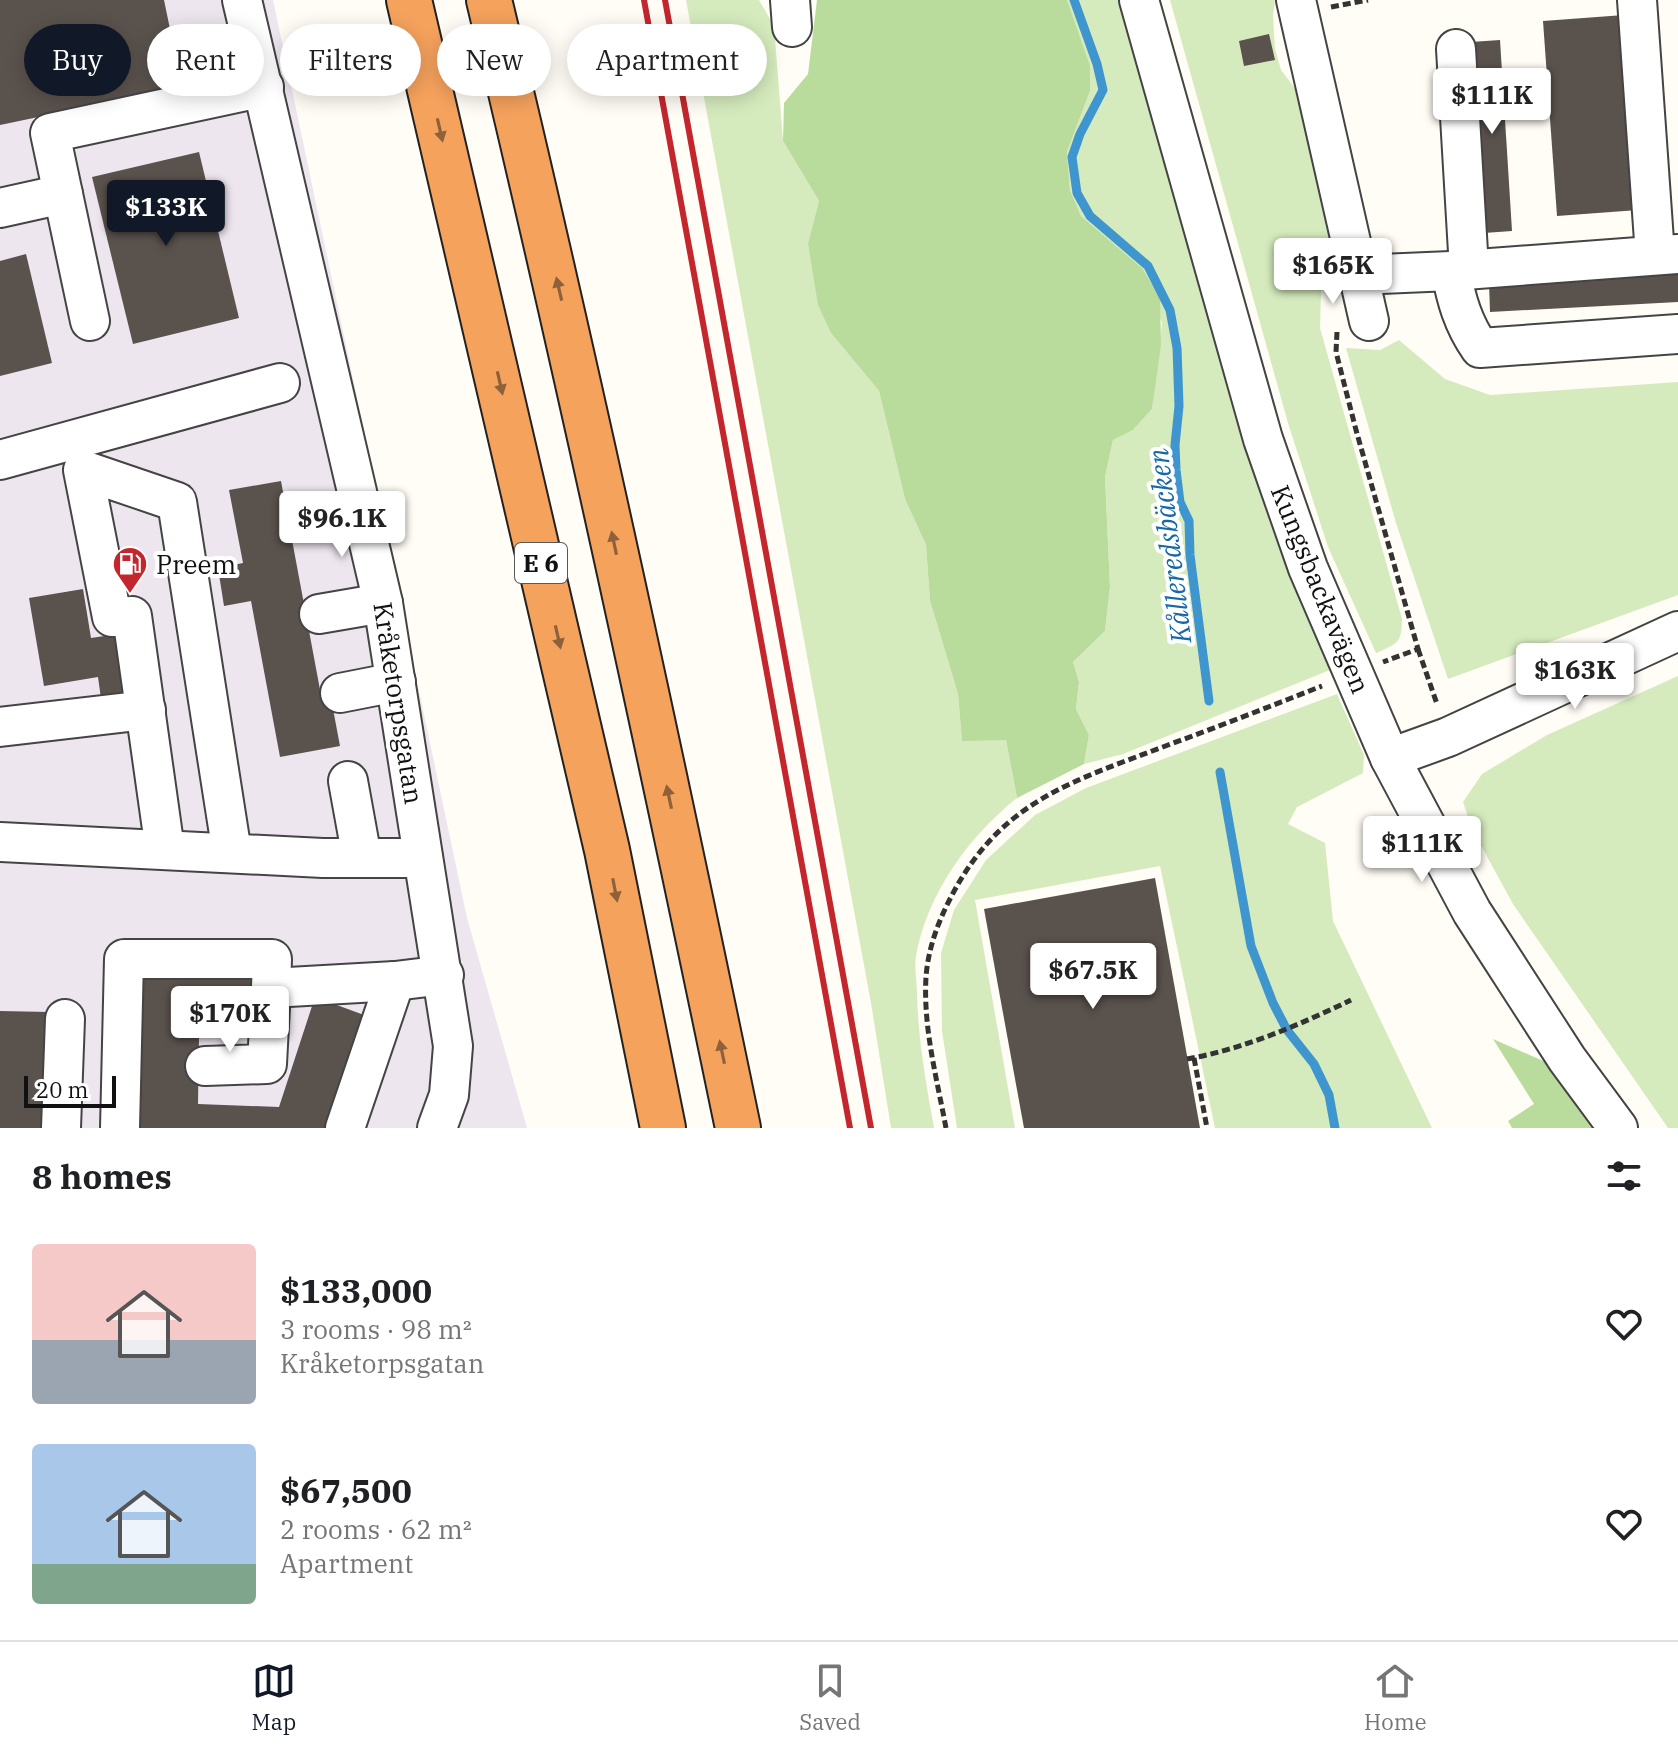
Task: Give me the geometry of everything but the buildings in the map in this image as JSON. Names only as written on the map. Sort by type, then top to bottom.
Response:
[{"type":"highway","name":"E 6","points":[[409,0],[607,850],[663,1128]]},
{"type":"highway","points":[[489,0],[568,329],[738,1128]]},
{"type":"street","name":"Kråketorpsgatan","points":[[242,0],[248,24]]},
{"type":"street","name":"Kungsbackavägen","points":[[1139,0],[1263,439],[1308,568],[1390,758],[1472,912],[1567,1059],[1618,1128]]},
{"type":"street","points":[[1296,0],[1357,275],[1354,324]]},
{"type":"street","points":[[1357,275],[1667,254],[1637,0]]},
{"type":"street","points":[[1456,49],[1460,270],[1456,300],[1470,334],[1480,348],[1678,334]]},
{"type":"street","name":"Kråketorpsgatan","points":[[264,87],[383,603],[453,1046],[449,1095],[437,1128]]},
{"type":"street","points":[[90,321],[50,133],[222,96]]},
{"type":"street","points":[[0,208],[63,194]]},
{"type":"street","points":[[0,460],[78,455],[280,383]]},
{"type":"street","points":[[78,455],[112,617],[132,616],[165,850]]},
{"type":"street","points":[[78,455],[177,502],[232,853]]},
{"type":"street","points":[[307,520],[362,506]]},
{"type":"street","points":[[319,614],[383,603]]},
{"type":"street","points":[[1390,758],[1448,737],[1678,631]]},
{"type":"street","points":[[340,693],[396,682]]},
{"type":"street","points":[[0,727],[146,710]]},
{"type":"street","points":[[348,781],[362,858]]},
{"type":"street","points":[[0,842],[423,858]]},
{"type":"street","points":[[120,1128],[124,959],[272,959],[267,1064],[205,1066]]},
{"type":"street","points":[[271,988],[444,975]]},
{"type":"street","points":[[345,1128],[395,981]]},
{"type":"street","points":[[61,1128],[65,1019]]},
{"type":"path","points":[[1354,324],[1336,352],[1418,649],[1448,737]]},
{"type":"path","points":[[946,1128],[929,1040],[926,976],[936,928],[959,881],[990,837],[1033,802],[1079,778],[1418,649]]},
{"type":"path","points":[[1207,1128],[1190,1058],[1307,1021],[1351,1000]]},
{"type":"shaded area","points":[[0,0],[273,0],[280,33],[280,96],[293,96],[467,918],[527,1128],[0,1128]]},
{"type":"green space","points":[[686,0],[759,0],[774,26],[783,141],[819,201],[808,243],[831,333],[879,391],[905,499],[926,545],[930,601],[958,694],[962,740],[1006,740],[1017,798],[983,830],[953,868],[930,910],[916,956],[921,1044],[934,1128],[891,1128],[871,1003],[704,96],[767,96],[767,24],[690,24]]},
{"type":"green space","points":[[817,0],[1067,0],[1090,66],[1090,91],[1067,152],[1070,190],[1081,216],[1142,268],[1160,298],[1161,345],[1152,409],[1133,430],[1113,440],[1105,477],[1110,587],[1105,631],[1073,662],[1079,682],[1076,709],[1089,735],[1084,764],[1017,798],[1006,740],[962,741],[958,694],[930,601],[926,545],[905,499],[879,391],[831,333],[818,305],[808,243],[819,201],[783,141],[784,103],[808,74]]},
{"type":"green space","points":[[1067,0],[1122,0],[1273,520],[1330,670],[1123,754],[1084,764],[1089,735],[1076,709],[1079,682],[1073,662],[1105,631],[1110,587],[1105,477],[1113,440],[1133,430],[1152,409],[1162,323],[1142,268],[1081,216],[1070,190],[1067,152],[1090,91]]},
{"type":"green space","points":[[1170,0],[1275,0],[1275,49],[1281,70],[1304,100],[1335,233],[1321,291],[1320,328],[1402,619],[1397,642],[1376,653],[1328,547],[1288,423]]},
{"type":"green space","points":[[1399,340],[1445,379],[1490,395],[1678,382],[1678,595],[1448,679],[1396,523],[1346,348],[1380,350]]},
{"type":"green space","points":[[1678,676],[1678,1128],[1668,1128],[1513,904],[1473,831],[1463,802],[1482,774],[1547,735]]},
{"type":"green space","points":[[1337,694],[1364,755],[1363,773],[1297,807],[1288,824],[1325,843],[1333,921],[1432,1128],[1215,1128],[1160,866],[975,900],[1015,1128],[957,1128],[942,1031],[941,953],[954,910],[986,860],[1035,815],[1086,788]]},
{"type":"green space","points":[[1493,1039],[1548,1063],[1594,1128],[1512,1128],[1508,1121],[1534,1104]]},
{"type":"waterway","name":"Kålleredsbäcken","points":[[1074,0],[1103,90],[1072,157],[1077,193],[1090,216],[1148,266],[1170,310],[1177,348],[1179,406],[1176,470],[1180,502],[1189,521],[1190,555],[1209,701]]},
{"type":"waterway","name":"Kålleredsbäcken","points":[[1220,772],[1251,946],[1287,1030],[1314,1064],[1329,1095],[1335,1128]]},
{"type":"railway","points":[[644,0],[850,1128]]},
{"type":"railway","points":[[665,0],[871,1128]]},
{"type":"place","name":"Preem","points":[[130,595]]}]
